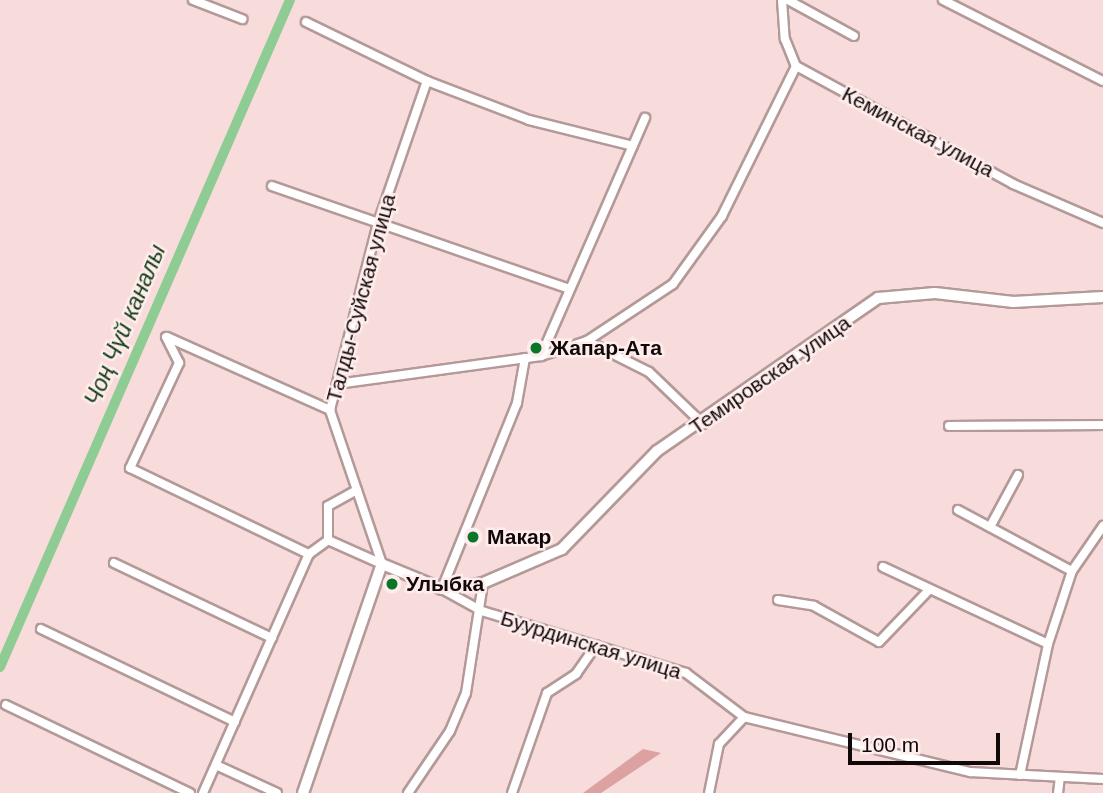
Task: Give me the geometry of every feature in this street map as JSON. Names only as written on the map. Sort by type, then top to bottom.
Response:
[{"type":"street","points":[[193,0],[242,19]]},
{"type":"street","points":[[337,384],[541,356],[587,341],[673,284],[722,216],[796,66],[785,39],[782,0]]},
{"type":"street","points":[[788,0],[854,36]]},
{"type":"street","points":[[943,0],[1103,81]]},
{"type":"street","points":[[306,22],[427,81],[529,120],[633,146]]},
{"type":"street","name":"Кеминская улица","points":[[796,66],[1013,184],[1103,223]]},
{"type":"street","name":"Талды-Суйская улица","points":[[382,564],[330,410],[378,223],[427,81]]},
{"type":"street","points":[[541,356],[645,118]]},
{"type":"street","points":[[272,186],[569,289]]},
{"type":"street","name":"Темировская улица","points":[[442,589],[483,583],[562,549],[616,487],[657,451],[703,424],[878,298],[935,293],[1013,302],[1103,297]]},
{"type":"street","points":[[309,554],[130,468],[179,363],[166,337],[330,410]]},
{"type":"street","points":[[587,341],[649,372],[703,424]]},
{"type":"street","points":[[442,589],[517,403],[526,358]]},
{"type":"street","points":[[949,426],[1103,425]]},
{"type":"street","points":[[990,527],[1018,475]]},
{"type":"street","points":[[203,793],[309,554],[328,540],[328,506],[357,490]]},
{"type":"street","points":[[958,510],[1072,571]]},
{"type":"street","points":[[1020,775],[1048,644],[1072,571],[1103,526]]},
{"type":"street","name":"Буурдинская улица","points":[[328,540],[442,589],[482,611],[686,673],[744,717],[970,772],[1103,779]]},
{"type":"street","points":[[114,563],[272,638]]},
{"type":"street","points":[[303,793],[382,564]]},
{"type":"street","points":[[883,567],[928,591],[1048,644]]},
{"type":"street","points":[[408,793],[450,731],[466,693],[482,611],[483,583]]},
{"type":"street","points":[[778,600],[814,606],[879,642],[928,591]]},
{"type":"street","points":[[41,629],[235,722]]},
{"type":"street","points":[[512,793],[547,693],[576,674],[596,645]]},
{"type":"street","points":[[6,705],[190,793]]},
{"type":"street","points":[[709,793],[719,744],[744,717]]},
{"type":"street","points":[[216,765],[277,793]]},
{"type":"street","points":[[1058,793],[1060,777]]},
{"type":"shaded area","points":[[643,749],[661,753],[601,793],[583,793]]},
{"type":"waterway","name":"Чоң Чүй каналы","points":[[0,667],[290,0]]},
{"type":"place","name":"Жапар-Ата","points":[[536,348]]},
{"type":"place","name":"Макар","points":[[473,537]]},
{"type":"place","name":"Улыбка","points":[[392,584]]}]
